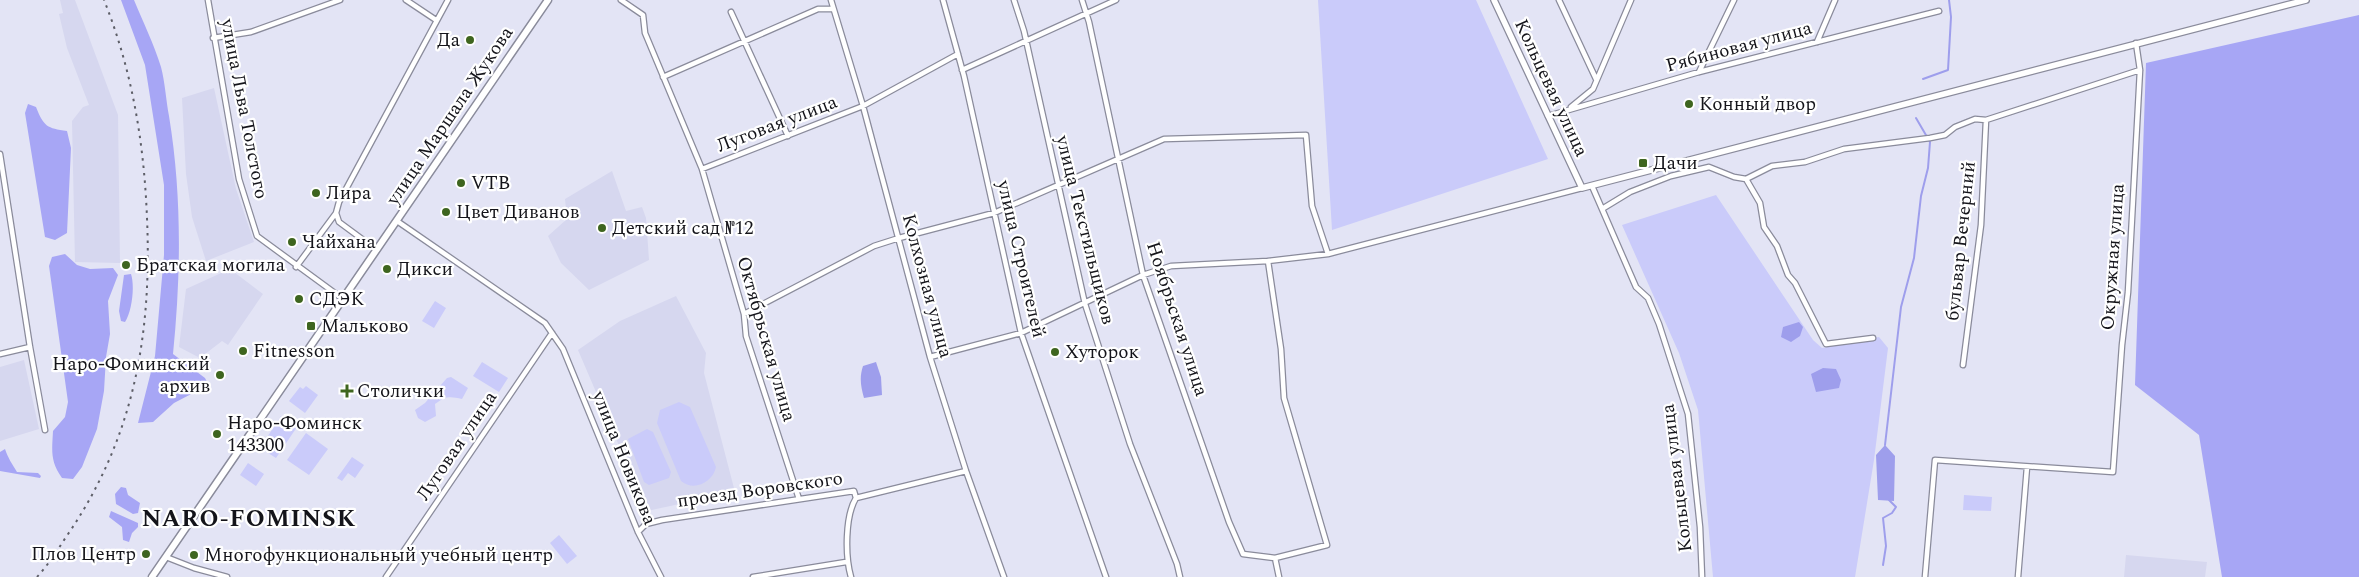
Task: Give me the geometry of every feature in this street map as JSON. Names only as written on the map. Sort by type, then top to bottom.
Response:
[{"type":"main road","name":"улица Маршала Жукова","points":[[152,577],[548,0]]},
{"type":"street","name":"улица Льва Толстого","points":[[208,0],[213,38],[239,179],[250,219],[257,236],[296,267],[343,299]]},
{"type":"street","points":[[213,38],[251,32],[340,0]]},
{"type":"street","points":[[406,0],[436,20]]},
{"type":"street","points":[[296,267],[336,213],[341,197],[448,0]]},
{"type":"street","name":"Октябрьская улица","points":[[621,0],[643,15],[645,33],[702,169],[744,314],[746,336],[799,499]]},
{"type":"street","name":"Колхозная улица","points":[[831,0],[832,9],[863,106],[930,357],[966,471],[1004,577]]},
{"type":"street","name":"улица Строителей","points":[[944,0],[962,70],[1021,333],[1106,577]]},
{"type":"street","name":"улица Текстильщиков","points":[[1014,0],[1026,40],[1085,304],[1130,444],[1177,564],[1180,577]]},
{"type":"street","name":"Ноябрьская улица","points":[[1082,0],[1087,13],[1143,275],[1225,512],[1243,554],[1275,558]]},
{"type":"street","points":[[962,70],[1116,0]]},
{"type":"street","name":"Кольцевая улица","points":[[1494,0],[1582,188]]},
{"type":"street","points":[[1559,0],[1596,78]]},
{"type":"street","points":[[1568,110],[1593,89],[1630,0]]},
{"type":"street","points":[[1700,72],[1734,0]]},
{"type":"street","points":[[1817,42],[1835,0]]},
{"type":"street","points":[[930,357],[1021,333],[1143,275],[1171,266],[1268,261],[1328,254],[2306,0]]},
{"type":"street","points":[[664,77],[818,9],[832,9]]},
{"type":"street","name":"Рябиновая улица","points":[[1548,116],[1700,72],[1939,10]]},
{"type":"street","points":[[731,12],[788,136]]},
{"type":"street","name":"Окружная улица","points":[[2028,467],[2113,472],[2122,345],[2128,292],[2140,70],[2136,44]]},
{"type":"street","name":"Луговая улица","points":[[702,169],[863,106],[958,54]]},
{"type":"street","points":[[1602,209],[1630,192],[1671,176],[1709,167],[1734,177],[1746,179],[1772,166],[1805,162],[1844,149],[1930,138],[1945,134],[1955,127],[1975,120],[1986,120],[2140,70]]},
{"type":"street","name":"бульвар Вечерний","points":[[1963,365],[1981,225],[1986,120]]},
{"type":"street","points":[[744,314],[874,246],[994,213],[1164,140],[1306,135],[1312,206],[1328,254]]},
{"type":"street","points":[[0,154],[45,430]]},
{"type":"street","points":[[1746,179],[1760,203],[1764,227],[1777,246],[1788,275],[1795,283],[1826,344],[1873,338]]},
{"type":"street","name":"Кольцевая улица","points":[[1592,186],[1636,287],[1648,298],[1659,324],[1688,414],[1700,527],[1702,577]]},
{"type":"street","points":[[336,213],[339,222],[377,250]]},
{"type":"street","name":"улица Новикова","points":[[397,221],[545,323],[563,349],[638,532],[661,577]]},
{"type":"street","points":[[1268,261],[1281,348],[1284,398],[1328,545],[1275,558],[1280,577]]},
{"type":"street","name":"Луговая улица","points":[[386,577],[552,333]]},
{"type":"street","points":[[0,354],[30,347]]},
{"type":"street","points":[[1925,577],[1935,460],[2028,467],[2018,577]]},
{"type":"street","points":[[851,577],[846,562],[851,507],[856,498],[966,471]]},
{"type":"street","name":"проезд Воровского","points":[[638,532],[646,524],[662,520],[854,491],[856,498]]},
{"type":"street","points":[[166,557],[194,568],[227,577]]},
{"type":"street","points":[[753,577],[846,562]]},
{"type":"shaded area","points":[[60,0],[75,0],[118,115],[120,263],[75,262],[72,121],[83,107],[89,105],[67,48],[59,14],[63,13]]},
{"type":"shaded area","points":[[121,0],[134,0],[152,41],[161,67],[173,146],[178,205],[179,264],[173,354],[205,378],[207,382],[197,391],[174,403],[153,422],[138,423],[155,356],[164,255],[164,185],[145,65]]},
{"type":"shaded area","points":[[1318,0],[1476,0],[1548,159],[1332,230]]},
{"type":"shaded area","points":[[2359,15],[2359,577],[2222,577],[2199,435],[2135,385],[2146,63]]},
{"type":"shaded area","points":[[214,88],[236,189],[254,242],[206,261],[192,217],[186,174],[182,98]]},
{"type":"shaded area","points":[[28,104],[36,107],[44,123],[55,129],[67,131],[71,148],[67,233],[55,240],[45,237],[25,113]]},
{"type":"shaded area","name":"Детский сад №12","points":[[612,171],[626,211],[642,207],[646,218],[649,260],[589,290],[561,263],[548,236],[567,219],[565,199]]},
{"type":"shaded area","points":[[1716,195],[1813,340],[1822,348],[1879,337],[1888,348],[1874,460],[1855,577],[1713,577],[1698,410],[1679,353],[1622,225]]},
{"type":"shaded area","points":[[65,254],[77,265],[90,269],[113,268],[118,275],[108,301],[110,334],[106,357],[104,391],[97,429],[82,467],[73,479],[62,478],[55,466],[52,450],[53,431],[65,417],[68,402],[49,266],[52,257]]},
{"type":"shaded area","points":[[230,269],[263,294],[228,345],[222,341],[200,358],[179,347],[186,289]]},
{"type":"shaded area","points":[[131,274],[133,285],[132,298],[125,322],[121,321],[119,311],[124,275]]},
{"type":"shaded area","points":[[676,296],[706,353],[704,373],[735,492],[647,511],[578,350],[620,321]]},
{"type":"shaded area","points":[[435,301],[446,308],[434,328],[422,321]]},
{"type":"shaded area","points":[[1799,322],[1803,327],[1800,336],[1791,342],[1781,337],[1783,327]]},
{"type":"shaded area","points":[[24,360],[39,429],[0,441],[0,367]]},
{"type":"shaded area","points":[[482,362],[508,378],[499,392],[473,376]]},
{"type":"shaded area","points":[[876,362],[881,377],[882,395],[864,398],[861,382],[863,366]]},
{"type":"shaded area","points":[[1823,368],[1836,369],[1841,380],[1839,388],[1816,392],[1811,374]]},
{"type":"shaded area","points":[[451,377],[468,388],[462,399],[451,397],[442,399],[435,404],[436,416],[425,422],[418,418],[415,410],[425,403],[447,378]]},
{"type":"shaded area","points":[[306,386],[318,395],[305,413],[289,401],[300,387],[303,389]]},
{"type":"shaded area","points":[[679,402],[690,407],[716,467],[711,477],[702,484],[692,486],[681,481],[657,423],[660,410]]},
{"type":"shaded area","points":[[281,416],[297,427],[276,458],[260,448]]},
{"type":"shaded area","points":[[647,429],[653,432],[671,472],[669,478],[649,485],[644,482],[628,439]]},
{"type":"shaded area","points":[[306,433],[328,449],[309,475],[287,460]]},
{"type":"shaded area","points":[[1885,445],[1895,456],[1894,501],[1878,500],[1876,455]]},
{"type":"shaded area","points":[[5,449],[17,472],[38,473],[41,476],[40,478],[0,471],[0,452]]},
{"type":"shaded area","points":[[352,457],[364,465],[355,478],[348,473],[342,481],[337,478]]},
{"type":"shaded area","points":[[248,463],[264,474],[256,486],[240,475]]},
{"type":"shaded area","points":[[121,487],[126,488],[128,495],[140,503],[138,513],[133,514],[116,504],[115,494]]},
{"type":"shaded area","points":[[1964,495],[1992,497],[1991,511],[1963,510]]},
{"type":"shaded area","points":[[111,511],[138,523],[138,527],[132,533],[129,542],[123,540],[122,527],[109,517]]},
{"type":"shaded area","points":[[559,535],[577,556],[567,564],[550,543]]},
{"type":"shaded area","points":[[2126,555],[2207,562],[2205,577],[2124,577]]},
{"type":"waterway","points":[[1923,79],[1948,70],[1951,17],[1949,0]]},
{"type":"waterway","points":[[1885,445],[1901,307],[1914,258],[1921,196],[1928,168],[1930,142],[1916,118]]},
{"type":"waterway","points":[[1883,565],[1886,546],[1883,518],[1892,513],[1896,507],[1889,500]]},
{"type":"railway","points":[[37,577],[56,553],[89,500],[108,462],[123,424],[134,385],[146,303],[148,261],[143,162],[129,80],[114,26],[104,0]]},
{"type":"place","name":"Да","points":[[470,40]]},
{"type":"place","name":"Конный двор","points":[[1689,104]]},
{"type":"place","name":"Дачи","points":[[1643,163]]},
{"type":"place","name":"VTB","points":[[461,183]]},
{"type":"place","name":"Лира","points":[[316,193]]},
{"type":"place","name":"Цвет Диванов","points":[[446,212]]},
{"type":"place","name":"Детский сад №12","points":[[602,228]]},
{"type":"place","name":"Чайхана","points":[[292,242]]},
{"type":"place","name":"Братская могила","points":[[126,265]]},
{"type":"place","name":"Дикси","points":[[387,269]]},
{"type":"place","name":"СДЭК","points":[[299,299]]},
{"type":"place","name":"Мальково","points":[[311,326]]},
{"type":"place","name":"Fitnesson","points":[[243,351]]},
{"type":"place","name":"Хуторок","points":[[1055,352]]},
{"type":"place","name":"Наро-Фоминский архив","points":[[220,375]]},
{"type":"place","name":"Столички","points":[[347,391]]},
{"type":"place","name":"Наро-Фоминск 143300","points":[[217,434]]},
{"type":"place","name":"Плов Центр","points":[[146,554]]},
{"type":"place","name":"Многофункциональный учебный центр","points":[[194,555]]},
{"type":"district","name":"NARO-FOMINSK","points":[[249,519]]}]
